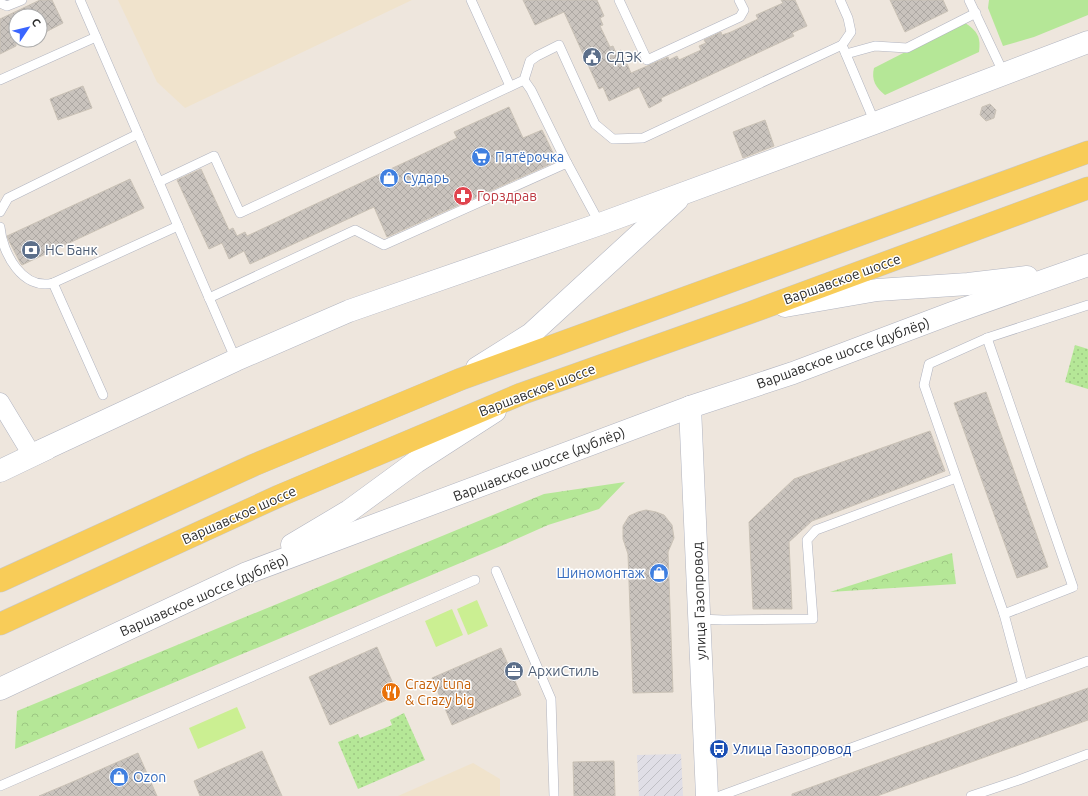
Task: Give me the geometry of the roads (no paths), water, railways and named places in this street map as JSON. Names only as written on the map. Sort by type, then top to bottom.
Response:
[{"type":"main road","points":[[0,472],[32,455],[236,360],[302,330],[349,311],[600,224],[875,124],[1088,42]]},
{"type":"main road","points":[[0,581],[254,465],[461,379],[1088,152]]},
{"type":"main road","name":"Варшавское шоссе","points":[[0,624],[279,496],[521,394],[752,312],[1088,188]]},
{"type":"main road","points":[[461,379],[531,334],[685,192]]},
{"type":"main road","name":"Варшавское шоссе (дублёр)","points":[[0,689],[247,573],[690,407],[793,373],[952,313],[1088,265]]},
{"type":"main road","points":[[752,312],[876,290],[968,284],[1068,273]]},
{"type":"main road","points":[[247,573],[349,511],[416,462],[521,394]]},
{"type":"main road","name":"улица Газопровод","points":[[690,407],[707,796]]},
{"type":"street","points":[[0,402],[32,455]]},
{"type":"lane","points":[[0,3],[7,6],[22,0]]},
{"type":"lane","points":[[80,0],[236,360]]},
{"type":"lane","points":[[471,0],[510,86]]},
{"type":"lane","points":[[619,0],[647,60],[740,17],[744,10],[739,0]]},
{"type":"lane","points":[[159,182],[214,156],[240,213],[524,80],[530,61],[558,45],[596,124],[613,139],[643,138],[842,45],[850,32],[848,18],[840,0]]},
{"type":"lane","points":[[972,1],[1004,74]]},
{"type":"lane","points":[[846,54],[875,46],[907,48],[976,13]]},
{"type":"lane","points":[[0,80],[96,37]]},
{"type":"lane","points":[[842,45],[875,124]]},
{"type":"lane","points":[[524,80],[531,90],[567,163],[600,224]]},
{"type":"lane","points":[[0,212],[8,198],[138,134]]},
{"type":"lane","points":[[209,298],[355,230],[384,245],[567,163]]},
{"type":"lane","points":[[0,227],[1,236],[11,259],[22,276],[40,285],[53,284],[178,226]]},
{"type":"lane","points":[[53,284],[103,395]]},
{"type":"lane","points":[[1023,685],[1004,614],[924,385],[929,364],[987,338],[1088,305]]},
{"type":"lane","points":[[987,338],[1073,587],[1004,614]]},
{"type":"lane","points":[[699,619],[813,619],[808,540],[816,530],[956,478]]},
{"type":"lane","points":[[496,571],[551,699],[554,796]]},
{"type":"lane","points":[[0,786],[475,580]]},
{"type":"lane","points":[[720,796],[1088,661]]},
{"type":"lane","points":[[971,796],[1088,754]]},
{"type":"place","name":"СДЭК","points":[[592,57]]},
{"type":"place","name":"Пятёрочка","points":[[481,157]]},
{"type":"place","name":"Сударь","points":[[389,178]]},
{"type":"place","name":"Горздрав","points":[[463,196]]},
{"type":"place","name":"НС Банк","points":[[31,250]]},
{"type":"place","name":"Шиномонтаж","points":[[659,573]]},
{"type":"place","name":"АрхиСтиль","points":[[514,671]]},
{"type":"place","name":"Crazy tuna & Crazy big","points":[[391,692]]},
{"type":"place","name":"Улица Газопровод","points":[[719,749]]},
{"type":"place","name":"Ozon","points":[[119,777]]}]
